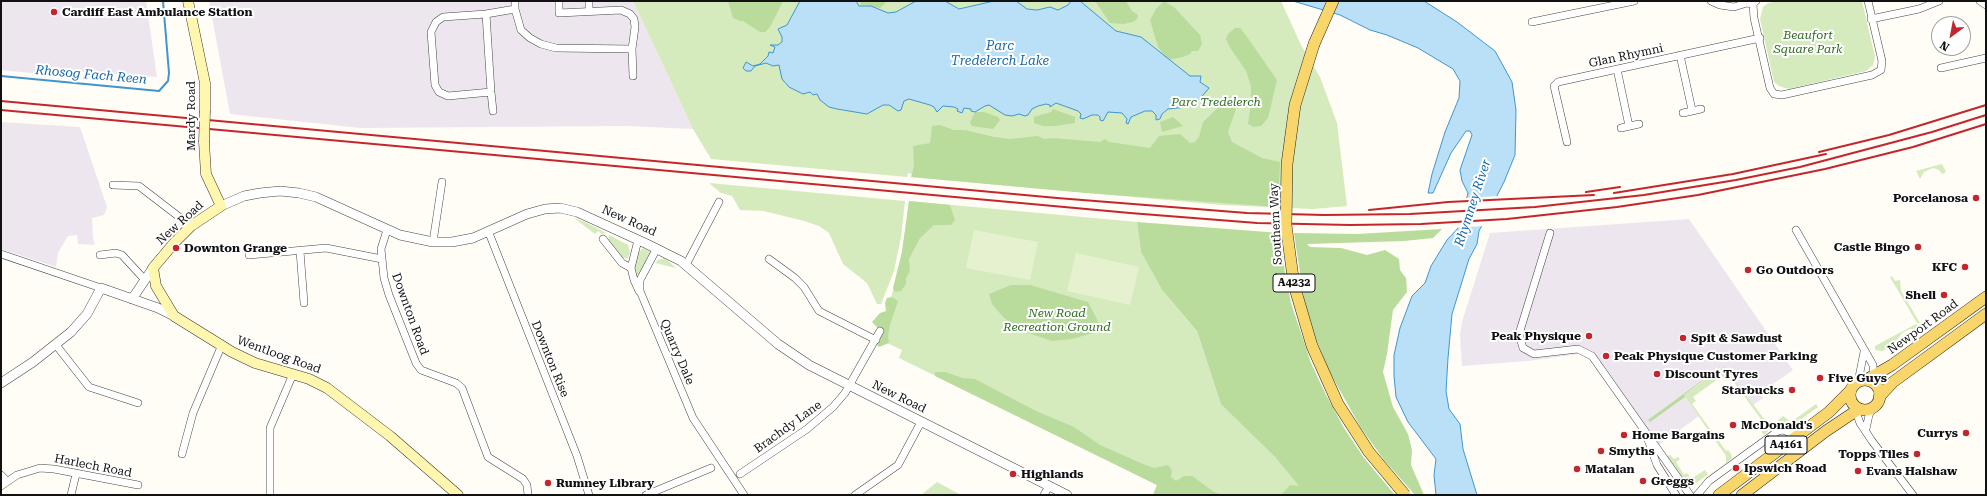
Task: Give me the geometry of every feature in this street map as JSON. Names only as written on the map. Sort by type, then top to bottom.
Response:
[{"type":"main road","name":"Mardy Road","points":[[188,1],[205,84],[204,142],[206,174],[221,206]]},
{"type":"main road","name":"Southern Way","points":[[1333,1],[1305,69],[1295,105],[1290,136],[1285,203],[1291,269],[1306,331],[1331,390],[1364,446],[1405,495]]},
{"type":"main road","name":"New Road","points":[[153,268],[174,243],[191,226],[208,213],[221,206]]},
{"type":"main road","points":[[153,268],[156,286],[174,316]]},
{"type":"main road","name":"Newport Road","points":[[1868,381],[1892,366],[1986,297]]},
{"type":"main road","points":[[1873,407],[1879,397],[1893,382],[1986,314]]},
{"type":"main road","name":"Wentloog Road","points":[[174,316],[221,347],[255,363],[319,383],[348,402],[458,495]]},
{"type":"main road","points":[[1868,381],[1879,391],[1879,397]]},
{"type":"main road","name":"A4161","points":[[1719,495],[1830,412],[1850,391],[1868,381]]},
{"type":"main road","points":[[1850,391],[1850,398],[1855,408]]},
{"type":"main road","name":"A4161","points":[[1745,494],[1855,408],[1866,410],[1873,407]]},
{"type":"street","points":[[515,1],[515,9],[521,30],[530,38],[541,44],[556,48],[632,49]]},
{"type":"street","points":[[559,1],[559,13],[621,10],[630,14],[634,19],[635,27],[632,49],[633,76]]},
{"type":"street","points":[[589,1],[589,12]]},
{"type":"street","points":[[1532,22],[1634,1]]},
{"type":"street","points":[[1711,1],[1720,5],[1734,7],[1747,3],[1754,3],[1770,88],[1774,94],[1782,95],[1872,75],[1881,70],[1882,61],[1874,18],[1868,1]]},
{"type":"street","points":[[1874,18],[1919,9],[1939,1]]},
{"type":"street","points":[[1980,1],[1986,5]]},
{"type":"street","points":[[491,92],[448,96],[439,92],[435,85],[431,32],[436,22],[443,17],[486,14],[515,9]]},
{"type":"street","points":[[486,14],[493,111]]},
{"type":"street","name":"Glan Rhymni","points":[[1567,142],[1554,86],[1558,82],[1760,38]]},
{"type":"street","points":[[1680,55],[1692,110]]},
{"type":"street","points":[[1941,68],[1986,58]]},
{"type":"street","points":[[1617,69],[1625,127],[1639,124]]},
{"type":"street","points":[[1683,113],[1702,109]]},
{"type":"street","points":[[433,242],[442,182]]},
{"type":"street","points":[[113,185],[139,186],[191,226]]},
{"type":"street","name":"New Road","points":[[221,206],[244,196],[260,193],[280,191],[298,193],[322,200],[387,230],[409,238],[433,242],[467,240],[489,233],[536,212],[560,208],[586,216],[657,248],[686,265],[784,348],[809,365],[848,386],[1067,495]]},
{"type":"street","points":[[686,265],[719,202]]},
{"type":"street","name":"Downton Road","points":[[387,230],[381,246],[389,295],[418,368],[456,383],[462,388],[488,457],[523,479],[527,486],[528,495]]},
{"type":"street","points":[[1796,230],[1857,336],[1864,352],[1873,365],[1868,381]]},
{"type":"street","name":"Downton Rise","points":[[489,233],[577,456],[589,495]]},
{"type":"street","points":[[1550,233],[1519,334],[1523,348],[1534,354],[1578,349],[1592,356],[1645,429],[1690,495]]},
{"type":"street","points":[[603,239],[622,263],[631,268],[638,240]]},
{"type":"street","points":[[640,291],[640,280],[657,248]]},
{"type":"street","points":[[249,255],[331,249],[382,259]]},
{"type":"street","points":[[300,251],[304,303]]},
{"type":"street","points":[[100,255],[116,253],[122,255],[145,280]]},
{"type":"street","name":"Wentloog Road","points":[[1,254],[132,298],[174,316]]},
{"type":"street","points":[[769,259],[795,278],[804,287],[819,311],[876,340]]},
{"type":"street","name":"New Road","points":[[132,298],[153,268]]},
{"type":"street","name":"Quarry Dale","points":[[631,268],[634,280],[693,418],[744,495]]},
{"type":"street","points":[[1,383],[56,345],[83,318],[101,288]]},
{"type":"street","name":"Brachdy Lane","points":[[740,474],[821,418],[839,400],[880,331]]},
{"type":"street","points":[[56,345],[89,386],[138,403]]},
{"type":"street","points":[[182,454],[193,413],[221,347]]},
{"type":"street","points":[[1864,352],[1868,381]]},
{"type":"street","points":[[270,495],[270,428],[293,374]]},
{"type":"street","points":[[1866,429],[1869,415],[1873,407]]},
{"type":"street","points":[[1855,408],[1872,442],[1913,495]]},
{"type":"street","points":[[855,495],[900,463],[921,422]]},
{"type":"street","points":[[1645,429],[1656,465],[1676,495]]},
{"type":"street","points":[[1697,495],[1709,481],[1778,431],[1783,430],[1798,436]]},
{"type":"street","name":"Harlech Road","points":[[4,484],[23,473],[40,468],[138,486]]},
{"type":"street","points":[[646,495],[711,468]]},
{"type":"street","points":[[71,495],[76,474]]},
{"type":"street","points":[[1,475],[4,484]]},
{"type":"street","points":[[1044,495],[1049,486]]},
{"type":"shaded area","points":[[1,1],[146,1],[157,77],[70,71],[71,77],[1,70]]},
{"type":"shaded area","points":[[209,1],[633,1],[693,129],[625,126],[360,128],[230,114]]},
{"type":"shaded area","points":[[1,122],[80,127],[107,207],[104,215],[92,218],[93,238],[95,245],[78,244],[77,235],[68,236],[58,253],[56,267],[1,249]]},
{"type":"shaded area","points":[[1689,219],[1793,370],[1760,393],[1763,398],[1752,406],[1724,366],[1684,395],[1699,416],[1659,445],[1605,367],[1579,354],[1528,361],[1462,366],[1460,335],[1462,322],[1490,233]]},
{"type":"green space","name":"Parc Tredelerch","points":[[633,1],[1281,1],[1301,45],[1320,77],[1337,123],[1347,206],[1313,209],[1222,205],[911,177],[912,174],[908,173],[907,177],[711,159],[693,129]]},
{"type":"green space","points":[[728,1],[783,1],[770,27],[765,32],[760,32],[743,21],[733,18]]},
{"type":"green space","points":[[860,1],[897,1],[886,2],[880,8],[861,5]]},
{"type":"green space","points":[[1095,1],[1126,1],[1132,11],[1138,15],[1137,19],[1133,22],[1123,24],[1110,23]]},
{"type":"green space","points":[[1164,1],[1174,7],[1200,35],[1202,44],[1198,51],[1192,51],[1190,54],[1183,57],[1168,60],[1158,47],[1150,20],[1156,9]]},
{"type":"green space","name":"Beaufort Square Park","points":[[1779,1],[1862,1],[1875,57],[1873,65],[1866,71],[1789,89],[1779,86],[1774,82],[1760,19],[1763,7],[1768,3]]},
{"type":"green space","points":[[1235,28],[1240,28],[1245,34],[1277,80],[1268,118],[1261,126],[1253,127],[1248,124],[1251,103],[1251,86],[1246,71],[1226,39],[1228,34]]},
{"type":"green space","points":[[1230,96],[1236,109],[1228,132],[1232,142],[1262,158],[1280,162],[1278,207],[1086,193],[911,177],[914,166],[913,146],[930,143],[932,126],[940,125],[954,130],[965,130],[1010,139],[1038,136],[1044,139],[1053,138],[1100,142],[1105,139],[1109,142],[1150,148],[1159,136],[1180,134],[1190,143],[1195,142],[1199,137],[1203,122]]},
{"type":"green space","points":[[1053,109],[1075,117],[1075,123],[1056,126],[1043,126],[1034,123],[1034,117],[1051,112]]},
{"type":"green space","points":[[975,112],[984,112],[998,117],[1000,120],[993,129],[972,126],[970,122]]},
{"type":"green space","points":[[1173,117],[1183,126],[1162,132],[1160,122]]},
{"type":"green space","points":[[1942,164],[1946,172],[1942,174],[1939,170],[1933,168],[1924,172],[1920,179],[1916,171]]},
{"type":"green space","points":[[709,183],[905,201],[901,237],[894,271],[881,304],[877,304],[867,283],[843,264],[829,233],[819,226],[804,221],[764,211],[740,210],[732,196],[721,193]]},
{"type":"green space","name":"New Road Recreation Ground","points":[[909,201],[1137,222],[1141,252],[1162,290],[1197,331],[1221,403],[1275,457],[1307,495],[1153,495],[1157,485],[899,358],[902,350],[881,340],[902,252]]},
{"type":"green space","points":[[909,201],[950,205],[955,220],[951,225],[934,225],[920,238],[909,259],[910,271],[906,278],[906,284],[901,291],[895,292],[893,288],[902,252]]},
{"type":"green space","points":[[574,218],[606,233],[602,234],[598,231],[595,234]]},
{"type":"green space","points":[[1137,222],[1280,233],[1285,273],[1291,303],[1311,363],[1344,428],[1364,458],[1395,495],[1281,495],[1290,485],[1299,486],[1275,457],[1221,404],[1197,331],[1162,290],[1141,252]]},
{"type":"green space","points":[[1442,229],[1433,238],[1404,241],[1307,244],[1310,247],[1341,248],[1367,255],[1385,250],[1399,259],[1400,270],[1406,278],[1407,292],[1393,310],[1383,372],[1393,407],[1408,434],[1412,450],[1411,465],[1424,495],[1415,495],[1384,460],[1361,428],[1329,371],[1316,339],[1304,299],[1294,233],[1357,234]]},
{"type":"green space","points":[[974,230],[1038,242],[1030,280],[966,268]]},
{"type":"green space","points":[[609,235],[628,245],[630,252],[628,258],[622,258],[608,240]]},
{"type":"green space","points":[[643,248],[650,252],[650,255],[641,273],[637,275],[635,274],[634,266],[638,253]]},
{"type":"green space","points":[[1076,253],[1139,267],[1130,305],[1067,291]]},
{"type":"green space","points":[[664,258],[667,260],[676,268],[655,263]]},
{"type":"green space","points":[[1892,276],[1895,281],[1900,280],[1901,291],[1920,323],[1917,323],[1890,277]]},
{"type":"green space","points":[[1011,285],[1030,285],[1088,302],[1102,329],[1100,331],[1072,339],[1052,341],[1028,333],[1004,318],[992,304],[989,294]]},
{"type":"green space","points":[[892,297],[898,301],[890,325],[888,337],[889,343],[879,347],[877,345],[879,340],[879,329],[872,322],[880,313],[886,311],[885,303],[887,298]]},
{"type":"green space","points":[[1916,324],[1920,327],[1918,329],[1910,329],[1902,333],[1892,347],[1882,351],[1875,350],[1875,346]]},
{"type":"green space","points":[[1723,365],[1684,395],[1685,397],[1650,422],[1648,420]]},
{"type":"green space","points":[[1724,366],[1771,428],[1764,435],[1759,428],[1766,426],[1731,378],[1726,381],[1722,376],[1693,397],[1696,401],[1692,404],[1726,451],[1728,450],[1731,454],[1732,458],[1726,463],[1726,456],[1684,395]]},
{"type":"green space","points":[[935,372],[945,372],[963,378],[975,379],[1036,411],[1074,427],[1100,445],[1154,468],[1168,465],[1172,470],[1171,477],[1176,481],[1184,476],[1192,476],[1214,492],[1223,495],[1153,495],[1157,485],[935,376]]},
{"type":"green space","points":[[1816,404],[1818,407],[1792,426],[1784,426],[1778,420],[1783,416],[1791,422]]},
{"type":"green space","points":[[1670,455],[1674,459],[1678,457],[1680,459],[1676,462],[1684,475],[1687,473],[1691,479],[1705,470],[1708,474],[1694,485],[1688,485],[1667,456]]},
{"type":"green space","points":[[937,482],[961,495],[921,495]]},
{"type":"water","name":"Parc Tredelerch Lake","points":[[800,1],[856,1],[859,6],[871,6],[888,13],[896,12],[916,1],[945,1],[959,9],[994,1],[1016,1],[1027,9],[1037,10],[1050,7],[1058,10],[1068,5],[1071,1],[1080,1],[1116,31],[1141,37],[1190,76],[1201,76],[1200,82],[1209,88],[1198,101],[1187,107],[1168,109],[1162,114],[1160,119],[1156,120],[1156,115],[1152,111],[1145,111],[1131,117],[1128,124],[1126,123],[1127,119],[1122,113],[1108,112],[1103,121],[1100,120],[1098,115],[1092,115],[1083,119],[1080,118],[1081,114],[1078,111],[1056,103],[1050,107],[1050,105],[1046,104],[1038,106],[1032,109],[1028,115],[1025,116],[1019,114],[1012,116],[1005,115],[989,105],[975,112],[971,111],[971,109],[964,108],[962,113],[957,111],[958,109],[954,107],[943,106],[937,112],[934,107],[930,105],[909,99],[904,101],[901,110],[898,111],[889,105],[883,105],[867,114],[837,109],[829,107],[820,100],[817,94],[813,95],[810,92],[803,94],[789,87],[782,79],[779,65],[773,66],[766,63],[755,66],[751,71],[746,71],[743,68],[746,62],[753,66],[760,64],[768,56],[769,52],[773,53],[775,47],[770,45],[778,45],[782,42],[782,37],[778,29],[787,25]]},
{"type":"water","name":"Rhymney River","points":[[1293,1],[1424,1],[1457,22],[1495,51],[1512,82],[1516,110],[1515,155],[1504,182],[1479,231],[1477,244],[1469,259],[1452,314],[1448,358],[1446,391],[1449,409],[1460,424],[1463,449],[1477,495],[1436,495],[1434,475],[1436,459],[1408,422],[1396,397],[1394,376],[1394,355],[1400,328],[1412,296],[1425,283],[1431,266],[1447,240],[1459,227],[1468,193],[1462,181],[1460,170],[1472,135],[1470,131],[1466,131],[1451,153],[1433,193],[1428,193],[1432,174],[1445,132],[1459,98],[1460,81],[1453,69],[1418,48],[1387,35],[1370,30],[1340,15]]},
{"type":"pier","points":[[1498,196],[1484,226],[1456,228],[1464,198]]},
{"type":"waterway","name":"Rhosog Fach Reen","points":[[1,76],[159,91],[168,81],[169,73],[163,1]]},
{"type":"railway","points":[[1,101],[1057,198],[1247,213],[1324,215],[1410,214],[1535,207],[1644,195],[1736,180],[1800,167],[1932,132],[1986,115]]},
{"type":"railway","points":[[1819,152],[1889,135],[1986,105]]},
{"type":"railway","points":[[1,110],[1130,213],[1257,223],[1350,225],[1421,224],[1507,219],[1617,207],[1698,195],[1825,169],[1913,147],[1986,124]]},
{"type":"railway","points":[[1614,193],[1733,174],[1826,154]]},
{"type":"railway","points":[[1586,192],[1620,187]]},
{"type":"railway","points":[[1369,210],[1448,202],[1594,195]]},
{"type":"place","name":"Cardiff East Ambulance Station","points":[[54,12]]},
{"type":"place","name":"Porcelanosa","points":[[1976,198]]},
{"type":"place","name":"Castle Bingo","points":[[1918,247]]},
{"type":"place","name":"Downton Grange","points":[[176,248]]},
{"type":"place","name":"KFC","points":[[1965,267]]},
{"type":"place","name":"Go Outdoors","points":[[1748,270]]},
{"type":"place","name":"Shell","points":[[1944,295]]},
{"type":"place","name":"Peak Physique","points":[[1589,336]]},
{"type":"place","name":"Spit & Sawdust","points":[[1683,338]]},
{"type":"place","name":"Peak Physique Customer Parking","points":[[1606,356]]},
{"type":"place","name":"Discount Tyres","points":[[1657,374]]},
{"type":"place","name":"Five Guys","points":[[1820,378]]},
{"type":"place","name":"Starbucks","points":[[1792,390]]},
{"type":"place","name":"McDonald's","points":[[1733,425]]},
{"type":"place","name":"Currys","points":[[1966,433]]},
{"type":"place","name":"Home Bargains","points":[[1624,435]]},
{"type":"place","name":"Smyths","points":[[1601,451]]},
{"type":"place","name":"Topps Tiles","points":[[1917,454]]},
{"type":"place","name":"Ipswich Road","points":[[1736,468]]},
{"type":"place","name":"Matalan","points":[[1577,469]]},
{"type":"place","name":"Evans Halshaw","points":[[1858,471]]},
{"type":"place","name":"Highlands","points":[[1013,474]]},
{"type":"place","name":"Greggs","points":[[1643,481]]},
{"type":"place","name":"Rumney Library","points":[[548,483]]}]
